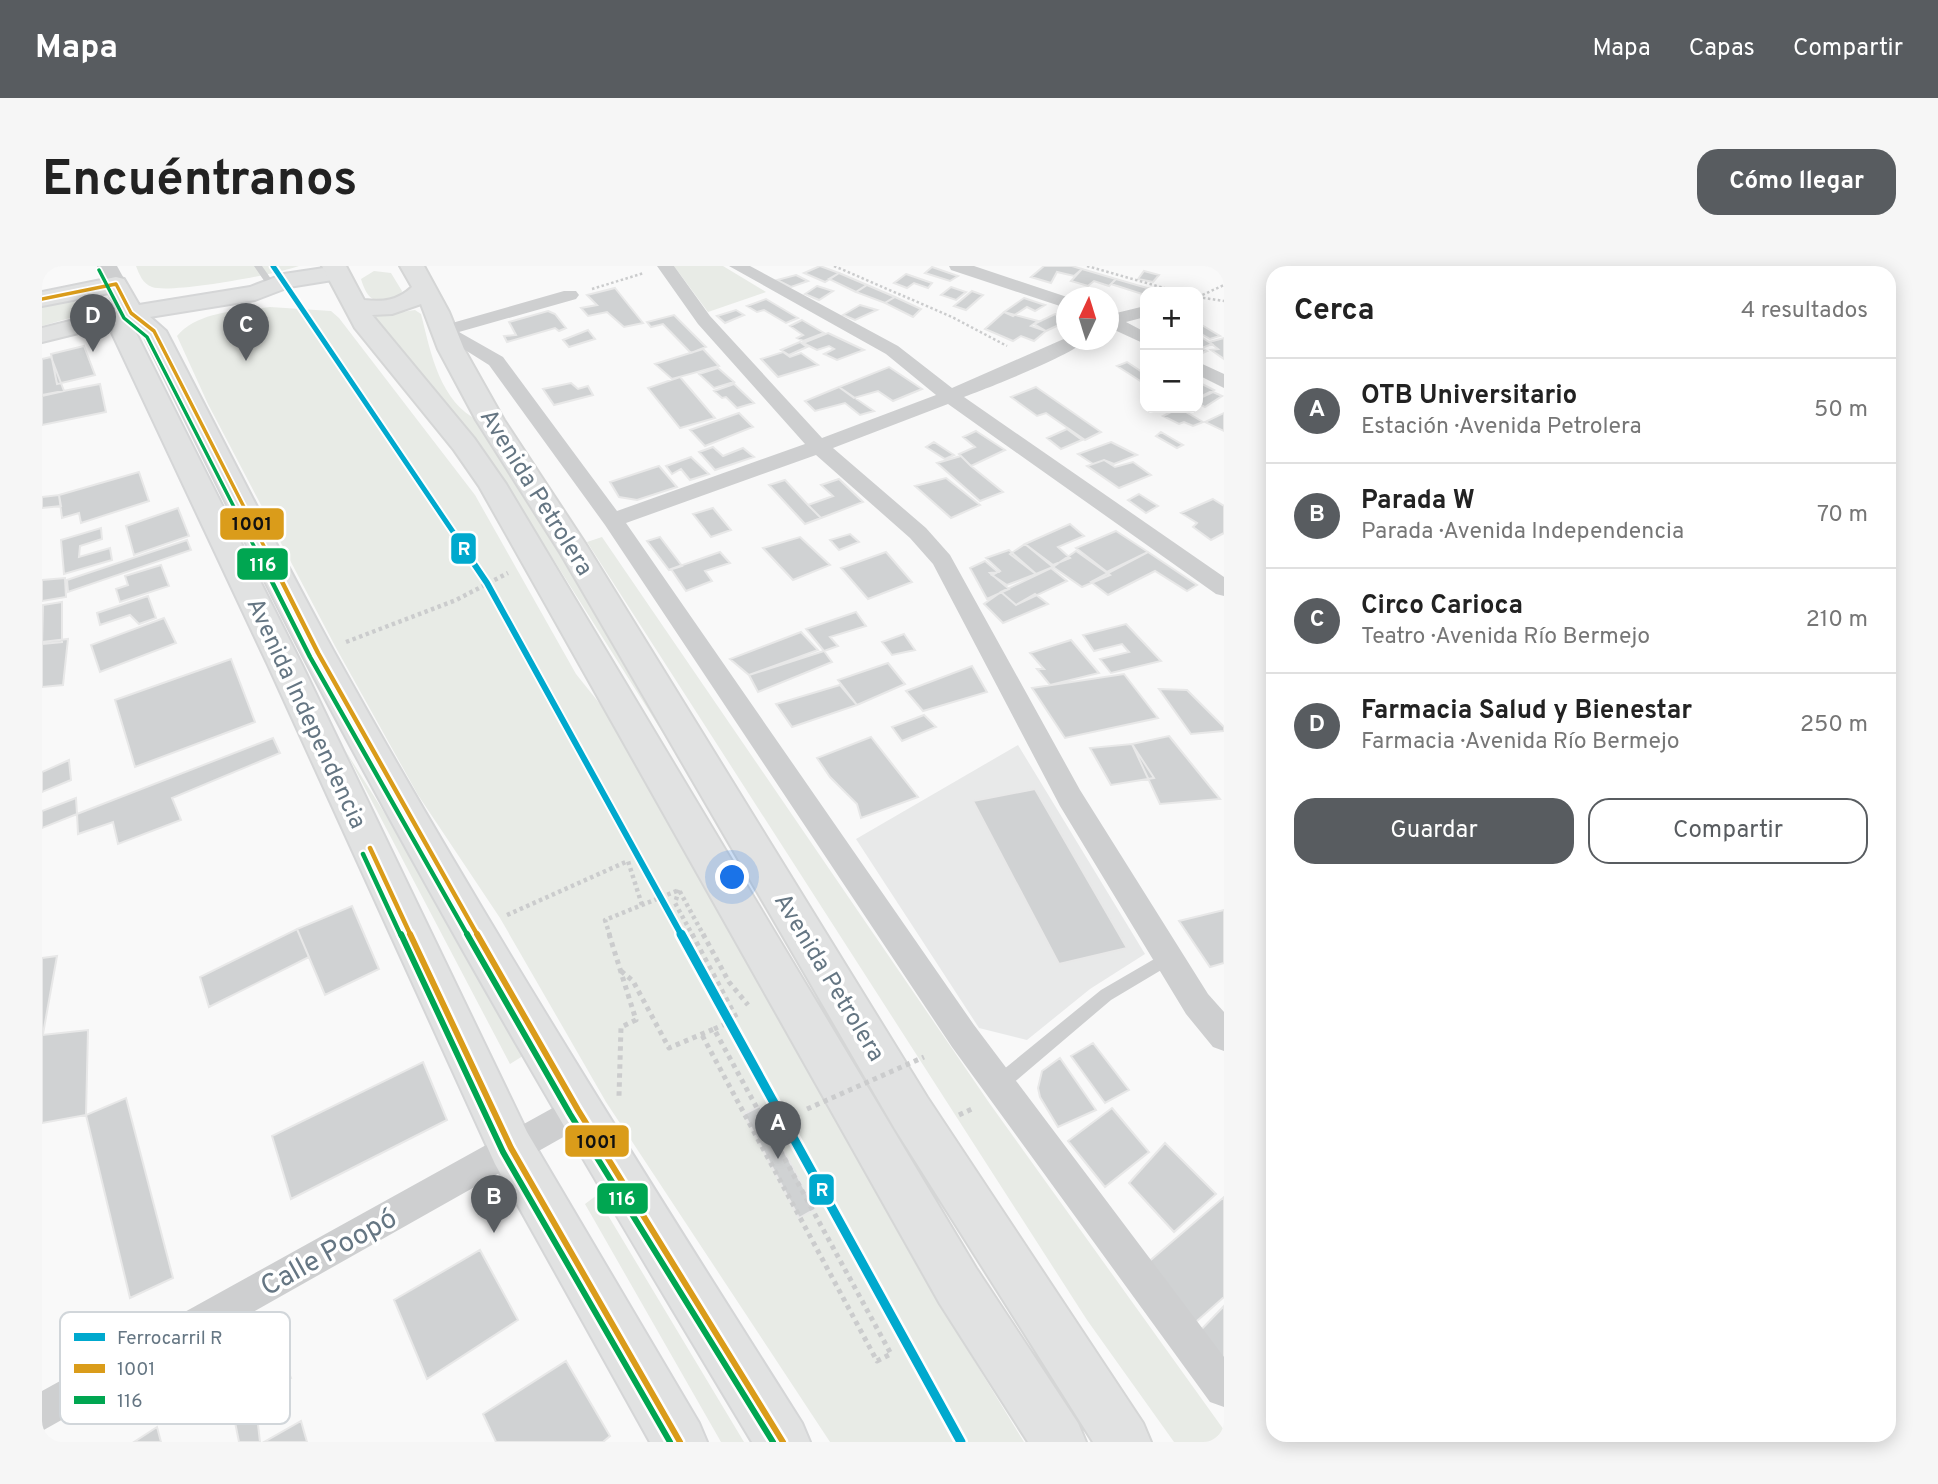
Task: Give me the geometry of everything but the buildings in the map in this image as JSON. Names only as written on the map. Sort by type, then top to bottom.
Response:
[{"type":"main road","points":[[42,299],[118,288],[263,289],[338,285],[381,309],[408,302],[415,271]]},
{"type":"main road","name":"Avenida Petrolera","points":[[415,271],[490,420],[574,550],[911,1113],[1124,1442]]},
{"type":"main road","name":"Avenida Petrolera","points":[[338,285],[364,323],[464,444],[492,484],[958,1286],[1059,1442]]},
{"type":"main road","points":[[42,335],[118,288]]},
{"type":"main road","name":"Avenida Independencia","points":[[118,288],[154,331],[318,653],[578,1110],[783,1442]]},
{"type":"main road","name":"Avenida Independencia","points":[[118,288],[124,333],[285,665],[511,1148],[680,1442]]},
{"type":"street","points":[[665,266],[704,320],[819,447],[918,533],[942,560],[1070,799],[1197,1004],[1224,1036]]},
{"type":"street","points":[[737,266],[892,350],[950,396],[1224,588]]},
{"type":"street","points":[[957,266],[1056,299]]},
{"type":"street","points":[[444,331],[570,296]]},
{"type":"street","points":[[1119,318],[1140,312]]},
{"type":"street","points":[[1119,326],[1140,336]]},
{"type":"street","points":[[444,331],[496,361],[613,520],[963,1036],[1224,1388]]},
{"type":"street","points":[[613,520],[819,447],[950,396],[1056,350]]},
{"type":"street","points":[[1203,371],[1224,383]]},
{"type":"street","name":"Calle Poopó","points":[[220,1312],[578,1110]]},
{"type":"street","name":"Calle Poopó","points":[[42,1412],[60,1402]]},
{"type":"lane","points":[[258,266],[263,289]]},
{"type":"lane","points":[[999,1084],[1106,995],[1168,958]]},
{"type":"path","points":[[570,296],[665,266]]},
{"type":"path","points":[[834,266],[952,317],[1035,361]]},
{"type":"path","points":[[1087,266],[1160,287]]},
{"type":"path","points":[[1203,295],[1224,285]]},
{"type":"path","points":[[1203,298],[1224,301]]},
{"type":"path","points":[[335,646],[456,600],[517,569]]},
{"type":"path","points":[[499,918],[628,861],[642,905]]},
{"type":"path","points":[[619,1105],[621,1027],[636,1020],[606,920],[678,890]]},
{"type":"path","points":[[678,890],[729,982],[754,1012]]},
{"type":"path","points":[[621,971],[633,981],[669,1048],[737,1018],[675,903],[678,890]]},
{"type":"path","points":[[702,1035],[877,1362],[891,1354],[714,1029]]},
{"type":"path","points":[[807,1109],[931,1054]]},
{"type":"path","points":[[953,1105],[960,1116],[975,1109],[967,1097]]},
{"type":"shaded area","points":[[136,266],[299,266],[225,282],[163,288],[146,284]]},
{"type":"shaded area","points":[[674,266],[723,266],[766,292],[708,312]]},
{"type":"shaded area","points":[[374,271],[391,273],[402,291],[400,297],[375,300],[367,293],[361,279]]},
{"type":"shaded area","points":[[66,301],[81,303],[84,310],[77,316],[42,326],[42,306]]},
{"type":"shaded area","points":[[270,307],[331,311],[339,318],[475,495],[576,674],[620,729],[923,1277],[1024,1442],[830,1442],[606,1102],[500,918],[418,795],[335,646],[208,404],[177,336],[196,321],[207,317]]},
{"type":"shaded area","points":[[415,310],[421,314],[433,360],[446,389],[466,413],[479,421],[562,553],[668,741],[483,448],[443,403],[374,316]]},
{"type":"shaded area","points":[[602,537],[990,1104],[1224,1430],[1224,1442],[1174,1442],[1087,1320],[587,542]]},
{"type":"shaded area","points":[[1018,745],[1145,954],[1090,989],[1027,1040],[979,1028],[856,839]]},
{"type":"shaded area","points":[[345,750],[417,865],[526,1054],[510,1064]]},
{"type":"shaded area","points":[[597,1195],[744,1442],[721,1442],[585,1204]]},
{"type":"rail line","name":"R","points":[[273,266],[487,583],[961,1442]]},
{"type":"transit line","name":"116","points":[[99,270],[124,318],[147,337],[310,657],[570,1114],[773,1442]]},
{"type":"transit line","name":"1001","points":[[42,299],[116,284],[131,313],[154,331],[318,653],[371,749],[578,1110],[783,1442]]},
{"type":"transit line","name":"1001","points":[[370,848],[511,1148],[680,1442]]},
{"type":"transit line","name":"116","points":[[363,854],[503,1152],[670,1442]]},
{"type":"place","name":"Farmacia Salud y Bienestar","points":[[93,352]]},
{"type":"place","name":"Circo Carioca","points":[[246,361]]},
{"type":"place","name":"OTB Universitario","points":[[778,1159]]},
{"type":"place","name":"Parada W","points":[[494,1233]]}]
